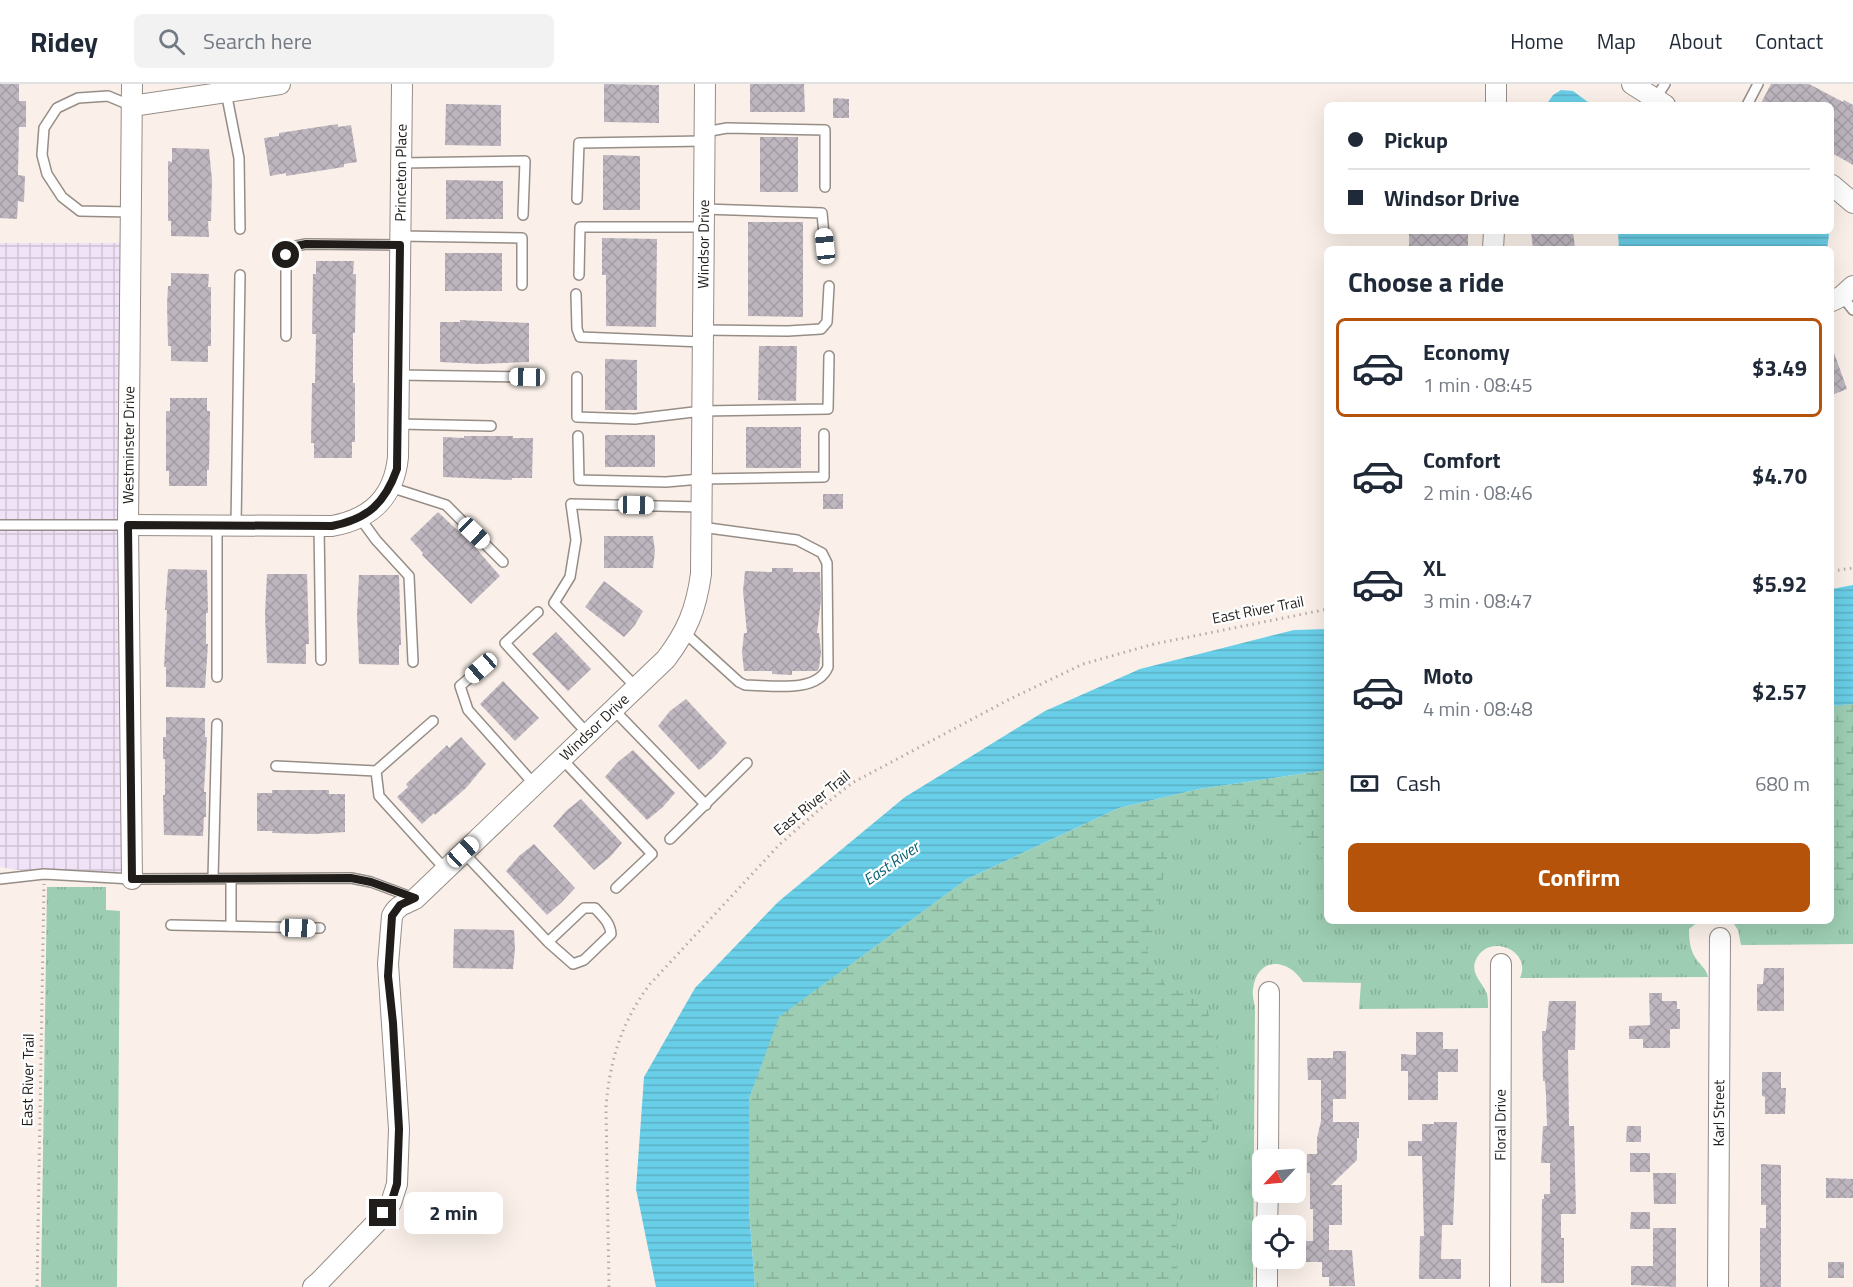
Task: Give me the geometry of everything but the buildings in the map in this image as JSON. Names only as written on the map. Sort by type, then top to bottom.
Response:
[{"type":"street","name":"Westminster Drive","points":[[132,84],[128,525],[132,879]]},
{"type":"street","points":[[132,106],[280,84]]},
{"type":"street","name":"Princeton Place","points":[[128,525],[319,526],[347,523],[373,509],[390,487],[397,469],[399,424],[402,84]]},
{"type":"street","name":"Windsor Drive","points":[[313,1287],[376,1223],[391,1203],[397,1184],[399,1129],[388,964],[392,916],[400,905],[415,898],[666,659],[691,620],[698,597],[700,574],[705,84]]},
{"type":"street","points":[[1496,84],[1496,102]]},
{"type":"street","points":[[1632,84],[1662,96]]},
{"type":"street","name":"Karl Street","points":[[1718,1287],[1720,938]]},
{"type":"street","name":"Floral Drive","points":[[1500,1287],[1501,964]]},
{"type":"street","points":[[1268,1149],[1269,992]]},
{"type":"street","points":[[1267,1269],[1267,1287]]},
{"type":"lane","points":[[1749,102],[1758,84]]},
{"type":"lane","points":[[226,92],[239,158],[240,229]]},
{"type":"lane","points":[[131,212],[80,211],[62,197],[47,174],[42,155],[44,128],[57,108],[78,98],[108,96],[132,106]]},
{"type":"lane","points":[[577,199],[579,143],[705,136],[727,128],[825,130],[825,187]]},
{"type":"lane","points":[[401,163],[525,161],[524,215]]},
{"type":"lane","points":[[579,275],[580,227],[704,218],[822,213],[825,246]]},
{"type":"lane","points":[[286,336],[286,255],[296,246],[522,238],[522,285]]},
{"type":"lane","points":[[217,677],[240,275]]},
{"type":"lane","points":[[576,294],[577,329],[580,337],[703,336],[821,329],[827,322],[828,286]]},
{"type":"lane","points":[[577,377],[577,417],[636,419],[702,411],[828,409],[829,356]]},
{"type":"lane","points":[[399,375],[527,377]]},
{"type":"lane","points":[[399,424],[491,426]]},
{"type":"lane","points":[[578,436],[579,480],[666,482],[701,479],[824,477],[824,434]]},
{"type":"lane","points":[[390,487],[446,505],[503,562]]},
{"type":"lane","points":[[636,687],[554,603],[570,577],[576,540],[571,504],[701,507]]},
{"type":"lane","points":[[360,518],[376,540],[409,576],[413,662]]},
{"type":"lane","points":[[0,525],[128,525]]},
{"type":"lane","points":[[319,526],[321,660]]},
{"type":"lane","points":[[684,632],[745,685],[806,685],[820,680],[828,667],[827,562],[822,553],[797,540],[701,527]]},
{"type":"lane","points":[[538,612],[505,643],[587,734]]},
{"type":"lane","points":[[481,668],[460,686],[468,710],[534,784]]},
{"type":"lane","points":[[613,709],[706,805]]},
{"type":"lane","points":[[276,766],[376,771],[433,721]]},
{"type":"lane","points":[[213,879],[217,724]]},
{"type":"lane","points":[[561,758],[652,854],[616,888]]},
{"type":"lane","points":[[670,839],[747,763]]},
{"type":"lane","points":[[376,771],[380,796],[445,869]]},
{"type":"lane","points":[[463,852],[548,942],[573,964],[584,960],[610,934],[610,928],[608,922],[595,908],[584,908],[548,942]]},
{"type":"lane","points":[[0,879],[44,873],[132,879],[351,878],[371,882],[415,898]]},
{"type":"lane","points":[[231,879],[231,926]]},
{"type":"lane","points":[[171,925],[320,928]]},
{"type":"path","points":[[1834,571],[1853,568]]},
{"type":"path","name":"East River Trail","points":[[609,1287],[606,1108],[608,1083],[617,1044],[635,1004],[650,984],[779,845],[828,801],[852,783],[1010,699],[1083,664],[1154,644],[1324,610]]},
{"type":"path","name":"East River Trail","points":[[37,1287],[44,873]]},
{"type":"shaded area","points":[[0,243],[131,243],[132,879],[44,874],[0,867]]},
{"type":"green space","points":[[1853,704],[1853,944],[1741,945],[1738,930],[1734,924],[1834,924],[1834,706]]},
{"type":"green space","points":[[1853,704],[1853,883],[1834,902],[1834,706]]},
{"type":"green space","points":[[1324,770],[1324,859],[1267,820],[1194,817],[1170,842],[1155,922],[1147,951],[1167,988],[1204,996],[1219,1054],[1218,1093],[1209,1137],[1177,1205],[1176,1261],[1181,1287],[755,1287],[749,1210],[749,1099],[778,1017],[967,879],[1119,808],[1199,789]]},
{"type":"green space","points":[[1324,771],[1324,924],[1695,924],[1689,929],[1691,949],[1708,977],[1520,978],[1521,960],[1516,954],[1501,946],[1493,946],[1478,956],[1474,967],[1487,994],[1488,1008],[1359,1009],[1361,983],[1303,982],[1289,968],[1273,964],[1266,966],[1256,978],[1253,991],[1255,1007],[1254,1149],[1252,1149],[1253,1287],[755,1287],[967,879]]},
{"type":"green space","points":[[47,887],[106,887],[106,910],[120,911],[117,1287],[41,1287]]},
{"type":"water","points":[[1561,90],[1573,91],[1588,102],[1548,102]]},
{"type":"water","points":[[1618,234],[1829,235],[1827,246],[1619,246]]},
{"type":"water","points":[[1853,585],[1853,704],[1834,706],[1834,589]]},
{"type":"water","name":"East River","points":[[1324,629],[1324,770],[1199,789],[1119,808],[967,879],[779,1017],[749,1099],[749,1210],[755,1287],[656,1287],[636,1189],[644,1077],[695,988],[778,902],[905,797],[1045,711],[1140,669],[1294,630]]},
{"type":"route","points":[[286,255],[296,246],[306,244],[400,245],[397,469],[385,496],[373,509],[347,523],[332,526],[128,525],[132,879],[351,878],[371,882],[415,898],[400,905],[394,910],[392,916],[388,976],[399,1129],[397,1184],[391,1203],[383,1213]]}]
